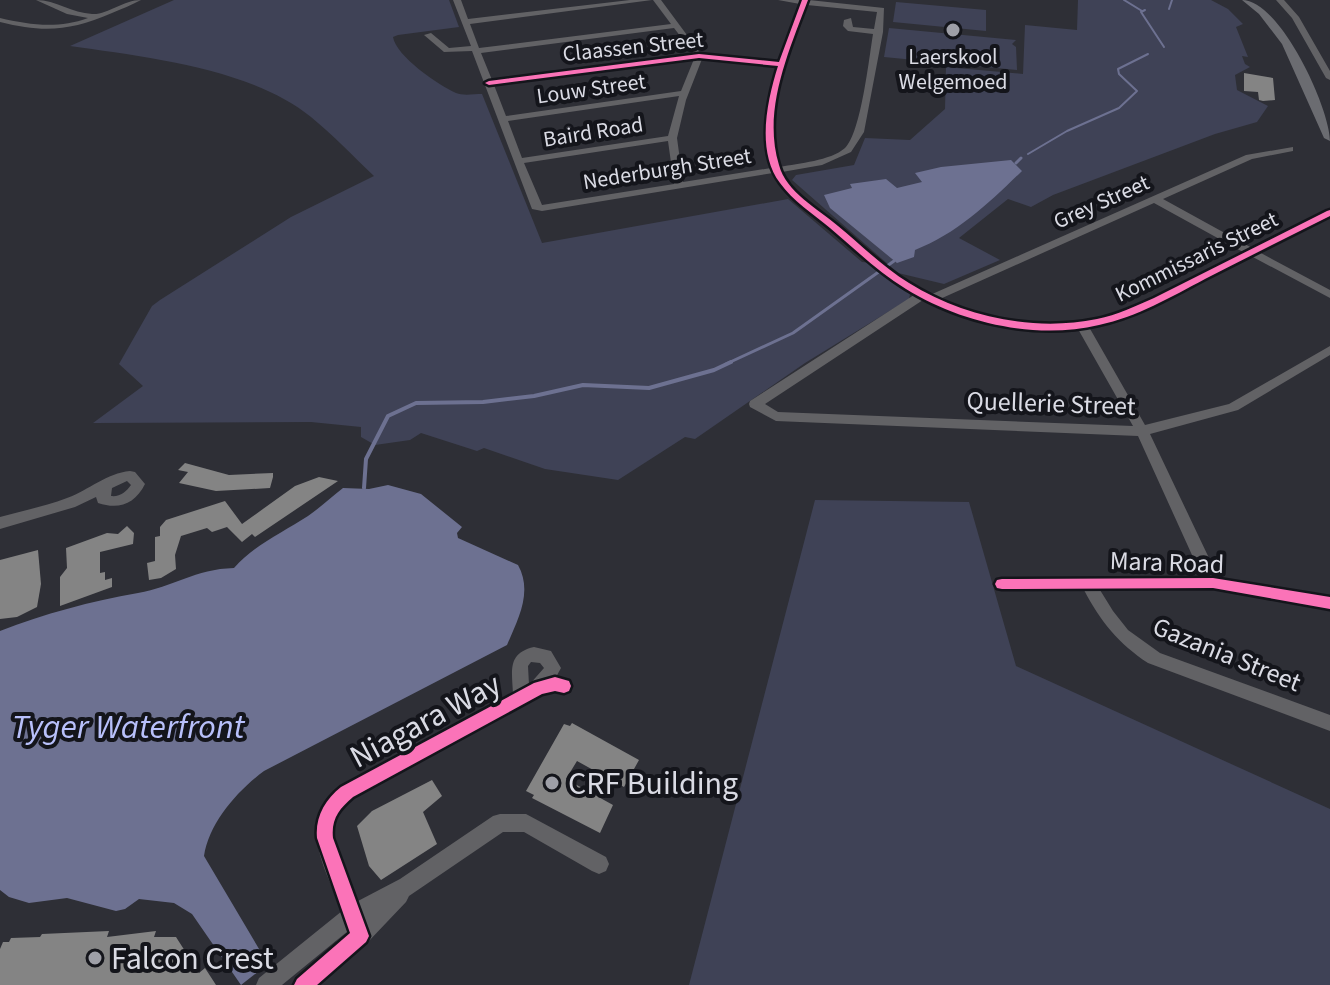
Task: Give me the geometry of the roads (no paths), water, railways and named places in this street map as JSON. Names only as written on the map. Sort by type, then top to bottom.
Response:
[{"type":"main road","points":[[1247,0],[1267,16],[1279,32],[1330,138]]},
{"type":"main road","points":[[1258,0],[1277,15],[1293,36],[1330,111]]},
{"type":"street","points":[[40,0],[70,12],[95,17]]},
{"type":"street","points":[[120,0],[134,1]]},
{"type":"street","points":[[457,0],[519,161]]},
{"type":"street","points":[[465,22],[648,0]]},
{"type":"street","points":[[657,0],[699,56],[684,93],[672,138],[679,186]]},
{"type":"street","points":[[777,171],[768,124],[773,88],[804,1],[782,0]]},
{"type":"street","points":[[1280,0],[1295,17],[1330,78]]},
{"type":"street","points":[[0,20],[31,29],[53,30],[134,1]]},
{"type":"street","name":"Nederburgh Street","points":[[519,161],[536,207],[777,171],[828,160],[854,143],[860,132],[881,10],[804,1]]},
{"type":"street","points":[[848,20],[847,26],[851,29],[879,32]]},
{"type":"street","points":[[428,35],[447,50],[476,49],[676,26]]},
{"type":"street","points":[[1312,47],[1328,50]]},
{"type":"street","name":"Claassen Street","points":[[489,83],[699,56],[781,64]]},
{"type":"street","name":"Louw Street","points":[[503,119],[684,93]]},
{"type":"street","name":"Baird Road","points":[[519,161],[672,138]]},
{"type":"street","name":"Grey Street","points":[[755,404],[926,297],[1249,157],[1290,149]]},
{"type":"street","name":"Kommissaris Street","points":[[777,171],[808,205],[896,278],[949,308],[1006,323],[1082,325],[1137,310],[1330,213]]},
{"type":"street","points":[[1155,199],[1330,295]]},
{"type":"street","points":[[1082,325],[1142,431],[1213,583]]},
{"type":"street","name":"Quellerie Street","points":[[755,404],[772,416],[1142,431],[1233,407],[1330,350]]},
{"type":"street","points":[[0,523],[103,493]]},
{"type":"street","name":"Gazania Street","points":[[1088,582],[1111,623],[1145,653],[1172,666],[1330,723]]},
{"type":"street","name":"Mara Road","points":[[1002,584],[1213,583],[1330,603]]},
{"type":"street","name":"Niagara Way","points":[[521,698],[518,668],[524,659],[534,654],[545,656],[553,668],[539,688]]},
{"type":"street","name":"Niagara Way","points":[[360,936],[355,913],[324,836],[325,821],[333,805],[347,792],[539,688],[555,684],[564,686]]},
{"type":"street","points":[[266,985],[355,913],[407,886],[493,826],[506,821],[526,823],[599,864]]},
{"type":"street","points":[[303,985],[360,936],[407,886]]},
{"type":"water","points":[[1011,160],[1022,171],[998,194],[959,226],[915,250],[914,257],[897,263],[830,208],[824,195],[852,188],[850,184],[886,179],[897,188],[922,182],[915,173],[941,167]]},
{"type":"water","name":"Tyger Waterfront","points":[[388,485],[421,494],[462,527],[457,533],[458,538],[518,565],[524,585],[522,605],[507,645],[264,771],[244,788],[218,820],[204,856],[268,964],[241,985],[192,914],[174,903],[139,899],[116,911],[67,898],[29,903],[9,897],[0,890],[0,631],[68,609],[151,590],[207,571],[234,568],[259,546],[308,516],[343,488],[369,489]]},
{"type":"waterway","points":[[1124,0],[1142,11]]},
{"type":"waterway","points":[[1169,9],[1172,0]]},
{"type":"waterway","points":[[1145,10],[1141,12],[1164,47]]},
{"type":"waterway","points":[[1028,154],[1067,131],[1119,108],[1137,91],[1119,74],[1118,69],[1148,54]]},
{"type":"waterway","points":[[1016,163],[1021,158]]},
{"type":"waterway","points":[[726,364],[793,333],[894,261]]},
{"type":"waterway","points":[[364,488],[366,459],[388,416],[416,403],[483,402],[534,396],[583,385],[649,388],[714,370],[731,362]]},
{"type":"place","name":"Laerskool Welgemoed","points":[[953,30]]},
{"type":"place","name":"CRF Building","points":[[552,783]]},
{"type":"place","name":"Falcon Crest","points":[[95,958]]}]
